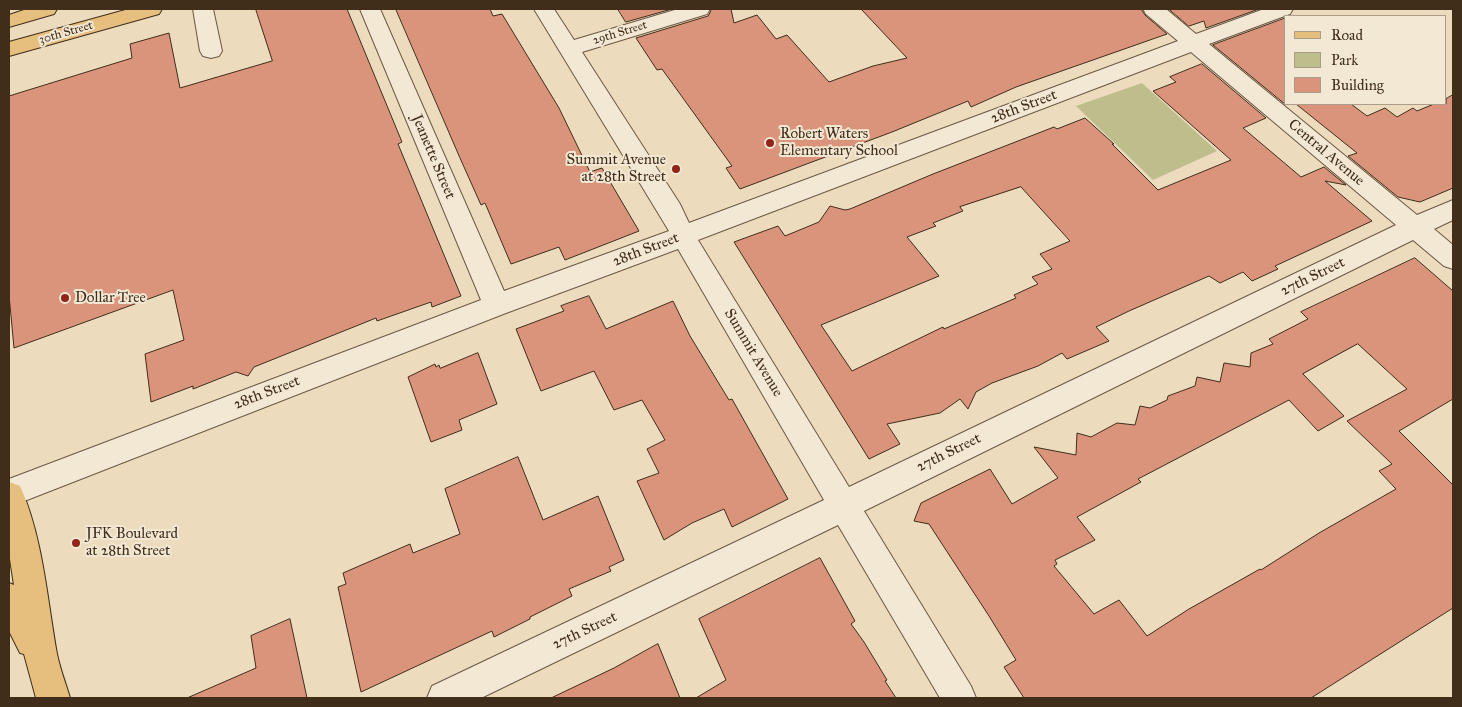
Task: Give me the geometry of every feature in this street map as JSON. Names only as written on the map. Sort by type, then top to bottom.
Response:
[{"type":"main road","points":[[14,19],[47,9]]},
{"type":"main road","name":"30th Street","points":[[9,49],[152,9]]},
{"type":"main road","points":[[9,495],[25,555],[41,658],[53,698]]},
{"type":"main road","points":[[9,599],[41,658]]},
{"type":"street","points":[[203,9],[211,51]]},
{"type":"street","name":"Jeanette Street","points":[[370,9],[497,305]]},
{"type":"street","name":"Summit Avenue","points":[[544,9],[684,235],[959,698]]},
{"type":"street","name":"29th Street","points":[[569,49],[700,9]]},
{"type":"street","name":"Central Avenue","points":[[1153,9],[1453,259]]},
{"type":"street","name":"28th Street","points":[[9,495],[497,305],[653,248],[1283,9]]},
{"type":"street","name":"27th Street","points":[[444,698],[802,528],[881,486],[1453,209]]},
{"type":"green space","points":[[1142,83],[1217,151],[1153,180],[1076,106]]},
{"type":"building","points":[[256,9],[347,9],[402,142],[398,144],[461,296],[432,307],[431,302],[377,321],[376,318],[254,367],[248,376],[236,372],[193,389],[193,386],[151,402],[145,354],[184,340],[173,290],[14,348],[9,295],[9,96],[132,58],[130,44],[169,33],[180,88],[272,61]]},
{"type":"building","points":[[396,9],[490,9],[493,16],[502,14],[559,108],[590,172],[602,168],[639,231],[565,260],[559,247],[511,264],[485,203],[481,205]]},
{"type":"building","points":[[618,9],[672,9],[626,22]]},
{"type":"building","name":"Robert Waters Elementary School","points":[[712,9],[731,9],[734,23],[757,15],[776,39],[787,35],[829,82],[873,66],[907,58],[861,9],[1141,9],[1145,15],[1167,34],[1016,87],[971,107],[968,101],[892,132],[740,189],[726,168],[732,166],[662,69],[657,70],[636,38],[708,16]]},
{"type":"building","points":[[1169,9],[1259,9],[1206,28],[1204,21],[1189,26]]},
{"type":"building","points":[[1284,19],[1284,103],[1213,45]]},
{"type":"building","points":[[1202,64],[1266,118],[1243,128],[1301,177],[1324,167],[1346,185],[1325,181],[1372,221],[1275,266],[1278,269],[1252,281],[1243,272],[1220,283],[1209,276],[1129,311],[1096,327],[1109,341],[1067,359],[1062,353],[1038,366],[992,383],[976,392],[968,409],[960,399],[940,413],[887,424],[900,444],[869,459],[734,242],[778,226],[785,236],[819,222],[830,206],[845,210],[850,209],[933,174],[1054,127],[1057,129],[1085,118],[1114,144],[1112,144],[1158,190],[1231,160],[1153,91],[1176,82],[1170,77]],"holes":[[[1021,187],[1070,241],[1040,254],[1052,269],[1032,277],[1038,284],[1014,295],[1016,298],[944,329],[943,327],[852,371],[821,325],[939,276],[907,237],[936,226],[933,223],[963,211],[960,207]]]},
{"type":"building","points":[[1453,95],[1453,188],[1420,202],[1398,197],[1348,156],[1357,153],[1297,105],[1352,105],[1367,116],[1385,108],[1397,117],[1413,108],[1417,111],[1432,105],[1447,105],[1447,98]]},
{"type":"building","points":[[1415,258],[1453,291],[1453,399],[1399,431],[1453,485],[1453,608],[1311,698],[1024,698],[1004,667],[1016,660],[989,616],[929,524],[914,521],[921,503],[990,469],[1012,504],[1058,478],[1034,447],[1076,455],[1077,433],[1091,437],[1117,423],[1135,425],[1140,406],[1150,408],[1167,400],[1168,396],[1195,386],[1197,377],[1220,382],[1224,363],[1250,367],[1251,353],[1273,344],[1269,339],[1308,319],[1301,312]],"holes":[[[1358,344],[1407,389],[1347,421],[1392,464],[1379,471],[1396,489],[1319,533],[1261,570],[1189,609],[1147,636],[1119,600],[1094,614],[1054,566],[1057,564],[1055,560],[1095,540],[1077,517],[1141,482],[1138,479],[1289,400],[1318,431],[1344,416],[1303,374]]]},
{"type":"building","points":[[589,296],[606,329],[673,301],[690,336],[729,400],[732,399],[788,499],[732,527],[724,509],[692,523],[664,540],[637,481],[659,473],[647,449],[665,440],[642,400],[614,410],[594,371],[541,391],[516,329],[564,311],[561,306]]},
{"type":"building","points":[[478,353],[497,404],[459,420],[462,430],[431,442],[408,377],[435,364],[436,367],[439,365],[440,368]]},
{"type":"building","points":[[518,457],[543,520],[598,496],[624,560],[609,567],[611,571],[569,589],[572,596],[530,617],[530,619],[494,637],[492,631],[361,692],[338,587],[346,584],[343,573],[410,544],[413,553],[460,534],[445,489]]},
{"type":"building","points":[[820,558],[855,621],[851,624],[864,642],[896,698],[696,698],[726,680],[699,619]]},
{"type":"building","points":[[290,619],[307,698],[187,698],[256,668],[251,636]]},
{"type":"building","points":[[658,644],[680,698],[551,698],[614,668]]},
{"type":"place","name":"Robert Waters Elementary School","points":[[770,143]]},
{"type":"place","name":"Summit Avenue at 28th Street","points":[[676,169]]},
{"type":"place","name":"Dollar Tree","points":[[65,298]]},
{"type":"place","name":"JFK Boulevard at 28th Street","points":[[76,543]]}]
